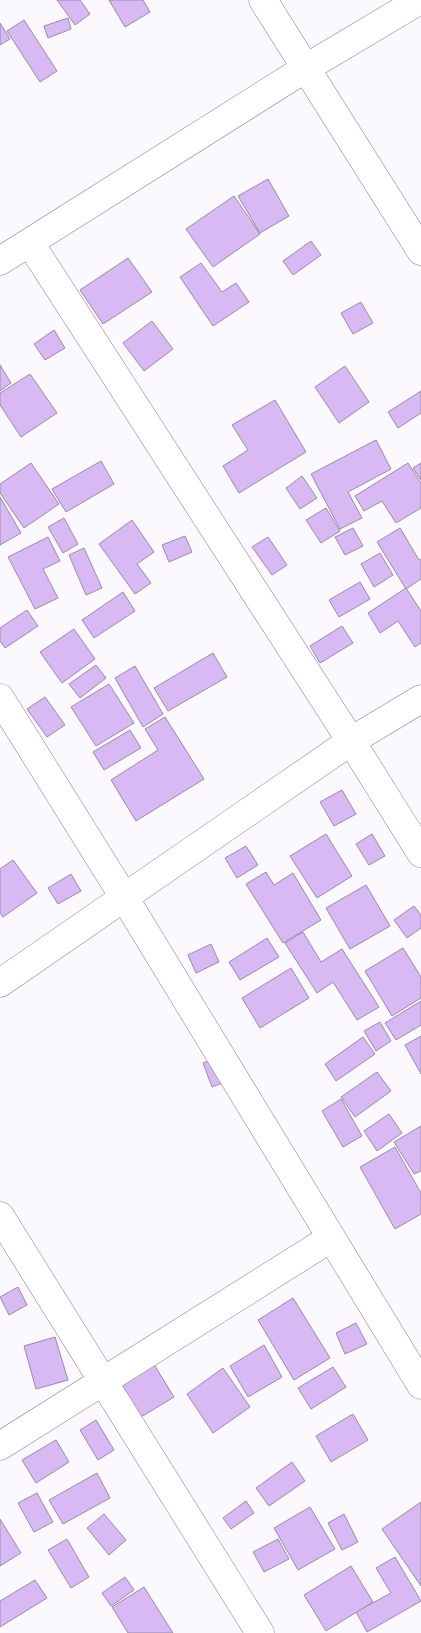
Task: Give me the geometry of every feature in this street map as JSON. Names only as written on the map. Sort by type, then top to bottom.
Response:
[{"type":"street","points":[[263,0],[421,251]]},
{"type":"street","points":[[1,258],[30,243],[306,68],[420,0]]},
{"type":"street","points":[[30,243],[351,741],[421,853]]},
{"type":"street","points":[[0,698],[124,897],[421,1385]]},
{"type":"street","points":[[0,983],[351,741],[421,699]]},
{"type":"street","points":[[0,1216],[260,1633]]},
{"type":"street","points":[[0,1446],[331,1238]]},
{"type":"building","points":[[57,0],[80,0],[90,14],[75,25]]},
{"type":"building","points":[[109,0],[143,0],[150,12],[125,27]]},
{"type":"building","points":[[68,18],[71,29],[48,38],[44,26]]},
{"type":"building","points":[[24,20],[57,71],[40,82],[7,31]]},
{"type":"building","points":[[0,23],[10,39],[0,45]]},
{"type":"building","points":[[268,179],[289,216],[260,233],[238,196]]},
{"type":"building","points":[[234,196],[260,234],[213,267],[186,229]]},
{"type":"building","points":[[311,241],[321,255],[293,275],[283,261]]},
{"type":"building","points":[[128,258],[152,292],[103,324],[80,290]]},
{"type":"building","points":[[201,263],[222,292],[236,283],[249,302],[213,326],[180,277]]},
{"type":"building","points":[[361,302],[373,323],[353,334],[341,313]]},
{"type":"building","points":[[152,321],[173,349],[144,371],[123,343]]},
{"type":"building","points":[[54,330],[65,348],[45,360],[34,344]]},
{"type":"building","points":[[0,365],[11,383],[0,391]]},
{"type":"building","points":[[345,366],[369,402],[339,423],[315,387]]},
{"type":"building","points":[[30,374],[57,413],[21,437],[0,405],[0,393]]},
{"type":"building","points":[[421,391],[421,413],[398,428],[388,412]]},
{"type":"building","points":[[275,400],[306,452],[239,493],[223,466],[248,450],[232,425]]},
{"type":"building","points":[[376,440],[391,469],[348,492],[362,518],[340,529],[311,474]]},
{"type":"building","points":[[101,461],[114,484],[66,512],[52,489]]},
{"type":"building","points":[[31,463],[59,504],[24,528],[0,493],[0,484]]},
{"type":"building","points":[[408,463],[421,483],[421,508],[396,523],[382,501],[364,511],[355,496]]},
{"type":"building","points":[[421,463],[421,480],[413,468]]},
{"type":"building","points":[[302,476],[317,498],[300,509],[286,488]]},
{"type":"building","points":[[0,497],[21,533],[0,545]]},
{"type":"building","points":[[326,508],[340,531],[321,543],[306,520]]},
{"type":"building","points":[[64,518],[78,544],[63,553],[48,527]]},
{"type":"building","points":[[132,520],[154,552],[137,564],[151,583],[135,594],[99,544]]},
{"type":"building","points":[[353,528],[363,546],[345,555],[335,537]]},
{"type":"building","points":[[400,528],[419,560],[421,559],[421,579],[406,589],[377,542]]},
{"type":"building","points":[[185,536],[192,552],[169,562],[162,545]]},
{"type":"building","points":[[48,537],[60,561],[43,569],[58,598],[35,609],[8,557]]},
{"type":"building","points":[[268,537],[287,565],[272,575],[252,547]]},
{"type":"building","points":[[84,548],[102,588],[86,595],[69,555]]},
{"type":"building","points":[[380,553],[393,575],[374,587],[361,564]]},
{"type":"building","points":[[360,582],[370,599],[339,617],[329,600]]},
{"type":"building","points":[[406,588],[421,611],[421,643],[415,647],[398,621],[380,633],[368,613]]},
{"type":"building","points":[[123,592],[135,611],[94,638],[82,620]]},
{"type":"building","points":[[27,610],[38,626],[5,648],[0,641],[0,628]]},
{"type":"building","points":[[342,626],[353,643],[320,663],[310,646]]},
{"type":"building","points":[[74,629],[95,659],[62,683],[40,652]]},
{"type":"building","points":[[213,653],[227,677],[168,711],[154,688]]},
{"type":"building","points":[[96,665],[106,678],[80,698],[69,684]]},
{"type":"building","points":[[135,666],[163,714],[143,727],[115,678]]},
{"type":"building","points":[[109,684],[134,723],[96,746],[71,707]]},
{"type":"building","points":[[45,697],[65,725],[47,737],[27,709]]},
{"type":"building","points":[[165,717],[204,779],[136,821],[111,780],[158,750],[145,729]]},
{"type":"building","points":[[130,730],[141,748],[104,770],[93,752]]},
{"type":"building","points":[[342,790],[356,814],[334,826],[320,802]]},
{"type":"building","points":[[326,834],[352,876],[317,898],[290,856]]},
{"type":"building","points":[[372,834],[385,856],[369,865],[356,844]]},
{"type":"building","points":[[246,846],[258,865],[237,878],[225,858]]},
{"type":"building","points":[[13,860],[37,893],[3,917],[0,913],[0,869]]},
{"type":"building","points":[[266,872],[274,885],[293,873],[321,920],[283,943],[246,884]]},
{"type":"building","points":[[71,874],[81,891],[58,904],[48,888]]},
{"type":"building","points":[[366,885],[390,926],[350,949],[326,908]]},
{"type":"building","points":[[414,906],[421,915],[421,928],[407,938],[394,920]]},
{"type":"building","points":[[303,932],[321,962],[342,949],[379,1007],[357,1020],[333,982],[317,993],[285,943]]},
{"type":"building","points":[[267,938],[279,957],[240,980],[229,962]]},
{"type":"building","points":[[211,944],[219,962],[196,973],[188,955]]},
{"type":"building","points":[[403,948],[421,977],[421,998],[392,1016],[365,971]]},
{"type":"building","points":[[291,968],[309,998],[260,1028],[242,998]]},
{"type":"building","points":[[421,1001],[421,1025],[396,1040],[385,1023]]},
{"type":"building","points":[[380,1022],[391,1041],[376,1051],[364,1031]]},
{"type":"building","points":[[421,1036],[421,1074],[405,1045]]},
{"type":"building","points":[[363,1037],[375,1054],[336,1081],[325,1064]]},
{"type":"building","points":[[228,1053],[238,1077],[212,1087],[203,1063]]},
{"type":"building","points":[[377,1072],[391,1091],[355,1117],[341,1097]]},
{"type":"building","points":[[341,1099],[362,1136],[343,1147],[322,1111]]},
{"type":"building","points":[[389,1114],[402,1133],[377,1151],[364,1131]]},
{"type":"building","points":[[421,1126],[421,1171],[414,1174],[394,1142]]},
{"type":"building","points":[[395,1147],[421,1193],[421,1214],[395,1229],[360,1167]]},
{"type":"building","points":[[18,1287],[27,1305],[9,1315],[0,1297]]},
{"type":"building","points":[[293,1298],[330,1358],[294,1380],[258,1320]]},
{"type":"building","points":[[356,1323],[367,1344],[345,1354],[336,1333]]},
{"type":"building","points":[[55,1337],[68,1380],[36,1389],[24,1346]]},
{"type":"building","points":[[264,1345],[282,1377],[248,1397],[230,1366]]},
{"type":"building","points":[[150,1358],[174,1397],[141,1417],[118,1378]]},
{"type":"building","points":[[333,1367],[346,1387],[311,1409],[298,1388]]},
{"type":"building","points":[[223,1368],[250,1407],[213,1433],[187,1394]]},
{"type":"building","points":[[353,1414],[368,1440],[331,1462],[316,1436]]},
{"type":"building","points":[[96,1420],[114,1450],[98,1460],[80,1430]]},
{"type":"building","points":[[56,1440],[69,1462],[36,1483],[22,1460]]},
{"type":"building","points":[[292,1462],[305,1481],[269,1506],[256,1488]]},
{"type":"building","points":[[97,1473],[110,1498],[63,1524],[49,1500]]},
{"type":"building","points":[[37,1493],[53,1522],[34,1532],[18,1503]]},
{"type":"building","points":[[246,1501],[254,1513],[231,1529],[223,1518]]},
{"type":"building","points":[[421,1502],[421,1586],[382,1529]]},
{"type":"building","points":[[310,1507],[335,1549],[298,1570],[274,1528]]},
{"type":"building","points":[[104,1514],[126,1540],[109,1555],[87,1528]]},
{"type":"building","points":[[344,1514],[358,1542],[342,1550],[328,1523]]},
{"type":"building","points":[[0,1519],[21,1553],[0,1566]]},
{"type":"building","points":[[67,1539],[89,1577],[71,1588],[48,1550]]},
{"type":"building","points":[[278,1539],[289,1559],[264,1572],[253,1552]]},
{"type":"building","points":[[395,1557],[421,1601],[367,1632],[356,1612],[391,1593],[376,1568]]},
{"type":"building","points":[[351,1566],[373,1602],[326,1631],[304,1595]]},
{"type":"building","points":[[125,1577],[134,1590],[111,1606],[102,1593]]},
{"type":"building","points":[[35,1580],[47,1598],[0,1627],[0,1601]]},
{"type":"building","points":[[144,1587],[173,1633],[128,1633],[112,1607]]}]
